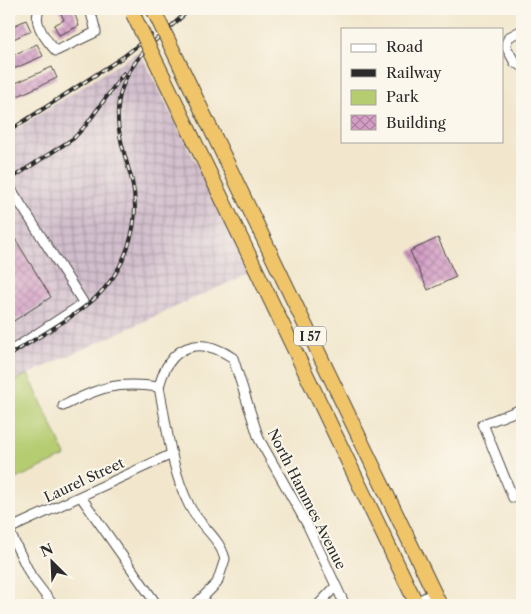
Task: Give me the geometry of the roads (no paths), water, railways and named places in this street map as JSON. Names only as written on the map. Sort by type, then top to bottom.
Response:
[{"type":"highway","name":"I 57","points":[[153,9],[437,599]]},
{"type":"highway","name":"I 57","points":[[132,12],[416,604]]},
{"type":"street","points":[[40,9],[37,20],[41,31],[56,51],[96,32],[90,9]]},
{"type":"street","points":[[522,30],[509,37],[505,45],[514,63],[522,66]]},
{"type":"street","points":[[9,186],[82,302],[81,305],[9,352]]},
{"type":"street","name":"North Hammes Avenue","points":[[159,387],[163,371],[170,360],[194,346],[209,345],[233,358],[260,439],[307,524],[344,605]]},
{"type":"street","points":[[63,406],[94,389],[122,384],[159,387],[180,484],[190,508],[215,537],[225,559],[217,583],[195,605]]},
{"type":"street","points":[[513,498],[483,424],[522,409]]},
{"type":"street","name":"Laurel Street","points":[[9,530],[172,454]]},
{"type":"street","points":[[81,497],[157,605]]},
{"type":"street","points":[[9,530],[31,576],[54,605]]},
{"type":"street","points":[[318,605],[336,586]]},
{"type":"street","points":[[416,604],[437,599]]},
{"type":"railway","points":[[9,355],[62,323],[92,301],[104,289],[122,262],[128,247],[135,214],[132,181],[122,147],[118,124],[119,100],[122,88],[127,75],[142,54],[190,9]]},
{"type":"railway","points":[[9,131],[123,57],[151,35]]},
{"type":"railway","points":[[9,180],[74,138],[86,125],[124,73]]}]
